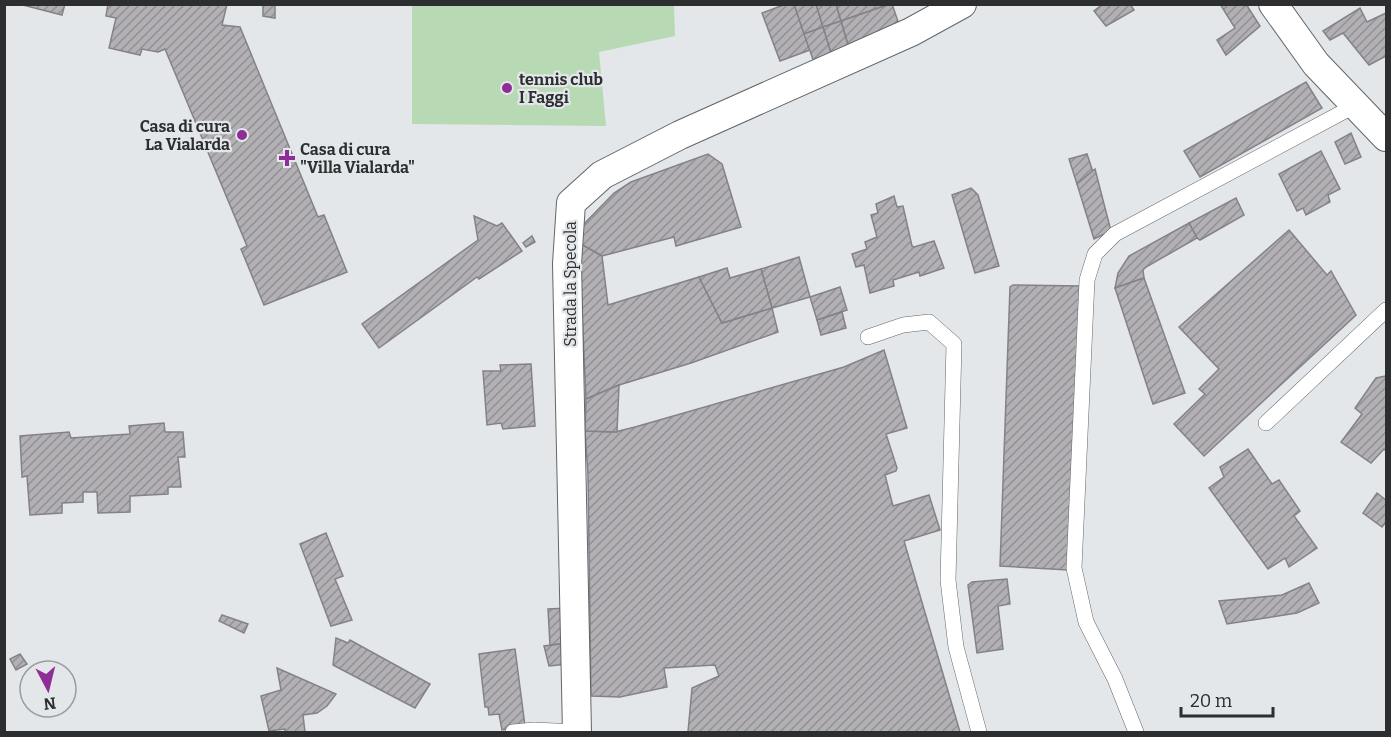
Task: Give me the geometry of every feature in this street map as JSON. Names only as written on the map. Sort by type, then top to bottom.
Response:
[{"type":"street","name":"Strada la Specola","points":[[577,732],[567,264],[571,203],[602,175],[670,140],[910,32],[962,4]]},
{"type":"street","points":[[1273,4],[1317,64],[1386,137]]},
{"type":"lane","points":[[1136,732],[1115,679],[1086,622],[1074,568],[1087,280],[1095,254],[1115,234],[1356,105]]},
{"type":"lane","points":[[1266,423],[1386,310]]},
{"type":"lane","points":[[868,337],[903,325],[930,322],[954,344],[948,580],[956,647],[979,732]]},
{"type":"lane","points":[[513,732],[534,730],[577,732]]},
{"type":"green space","name":"tennis club I Faggi","points":[[412,5],[674,5],[675,36],[599,52],[606,126],[412,124]]},
{"type":"building","points":[[19,4],[65,4],[62,15]]},
{"type":"building","name":"Casa di cura La Vialarda","points":[[108,4],[227,4],[222,25],[240,27],[318,217],[324,215],[347,272],[264,305],[241,249],[247,246],[165,49],[158,52],[142,49],[140,55],[109,48],[116,18],[106,16]]},
{"type":"building","points":[[263,4],[275,4],[275,18],[263,16]]},
{"type":"building","points":[[786,4],[794,4],[810,50],[780,61],[762,13]]},
{"type":"building","points":[[794,4],[816,4],[823,27],[804,34]]},
{"type":"building","points":[[816,4],[836,4],[841,21],[823,27]]},
{"type":"building","points":[[836,4],[890,4],[841,21]]},
{"type":"building","points":[[892,4],[902,33],[850,52],[841,21]]},
{"type":"building","points":[[1103,4],[1130,4],[1134,10],[1106,26],[1094,11]]},
{"type":"building","points":[[1220,4],[1246,4],[1260,26],[1226,55],[1217,40],[1235,28]]},
{"type":"building","points":[[1360,8],[1367,22],[1386,13],[1386,56],[1369,65],[1343,33],[1330,40],[1323,31]]},
{"type":"building","points":[[841,21],[850,52],[833,60],[823,27]]},
{"type":"building","points":[[823,27],[833,60],[816,68],[804,34]]},
{"type":"building","points":[[1306,82],[1322,108],[1200,177],[1184,151]]},
{"type":"building","points":[[1351,133],[1361,157],[1345,164],[1335,142]]},
{"type":"building","points":[[1321,151],[1340,189],[1328,195],[1330,202],[1306,215],[1303,208],[1297,211],[1279,174]]},
{"type":"building","points":[[708,154],[722,164],[741,227],[676,246],[674,237],[602,256],[579,243],[580,228],[614,193],[631,182]]},
{"type":"building","points":[[1087,154],[1093,172],[1077,184],[1069,159]]},
{"type":"building","points":[[1095,169],[1111,231],[1094,239],[1077,184]]},
{"type":"building","points":[[971,188],[978,195],[999,266],[975,273],[952,195]]},
{"type":"building","points":[[894,196],[897,207],[903,206],[912,246],[934,241],[944,268],[920,276],[919,272],[893,280],[894,286],[870,293],[864,265],[856,267],[852,254],[867,249],[865,242],[877,237],[871,215],[878,213],[876,204]]},
{"type":"building","points":[[1236,198],[1244,215],[1200,240],[1197,238],[1189,223]]},
{"type":"building","points":[[474,216],[497,226],[502,223],[522,251],[479,279],[477,277],[379,348],[362,324],[478,240]]},
{"type":"building","points":[[1189,223],[1197,238],[1146,267],[1143,270],[1144,278],[1115,288],[1118,273],[1129,256]]},
{"type":"building","points":[[1289,230],[1327,275],[1331,271],[1356,315],[1204,456],[1174,424],[1205,394],[1199,389],[1219,369],[1179,327]]},
{"type":"building","points":[[532,236],[535,242],[526,247],[523,243]]},
{"type":"building","points":[[579,243],[602,256],[608,305],[699,277],[722,323],[772,308],[778,332],[691,363],[619,385],[586,399]]},
{"type":"building","points":[[799,257],[810,297],[772,308],[761,269]]},
{"type":"building","points":[[727,268],[730,278],[761,269],[772,308],[722,323],[699,277]]},
{"type":"building","points":[[1144,278],[1185,393],[1153,404],[1115,288]]},
{"type":"building","points":[[1013,285],[1081,286],[1068,570],[1000,566],[1010,287]]},
{"type":"building","points":[[840,287],[847,310],[817,320],[810,297]]},
{"type":"building","points":[[842,312],[846,328],[821,335],[817,320]]},
{"type":"building","points":[[884,350],[907,428],[886,434],[897,468],[896,471],[885,475],[893,506],[929,495],[940,530],[904,541],[960,732],[688,732],[692,688],[719,676],[715,665],[664,668],[667,687],[620,697],[591,696],[588,474],[585,431],[615,432],[635,427],[844,367]]},
{"type":"building","points":[[531,364],[535,426],[503,429],[501,423],[487,425],[483,371],[501,371],[500,365]]},
{"type":"building","points":[[1386,376],[1386,451],[1384,449],[1371,463],[1341,442],[1362,414],[1355,408],[1376,378]]},
{"type":"building","points":[[619,385],[617,432],[585,431],[586,399]]},
{"type":"building","points":[[164,423],[165,432],[183,432],[185,457],[178,457],[181,487],[168,487],[168,494],[130,496],[130,512],[98,513],[97,492],[83,492],[83,502],[62,503],[62,513],[30,515],[27,476],[22,477],[20,436],[69,432],[71,438],[130,434],[129,426]]},
{"type":"building","points":[[1248,449],[1272,484],[1279,480],[1300,511],[1294,516],[1317,548],[1289,567],[1285,558],[1268,569],[1209,488],[1224,477],[1220,467]]},
{"type":"building","points":[[1377,493],[1386,500],[1386,522],[1382,527],[1363,513]]},
{"type":"building","points":[[326,533],[343,576],[335,579],[352,620],[331,626],[300,544]]},
{"type":"building","points":[[1007,579],[1010,604],[998,606],[1003,649],[977,653],[968,585],[972,582]]},
{"type":"building","points":[[1309,583],[1319,603],[1297,613],[1227,624],[1219,601],[1282,595]]},
{"type":"building","points":[[568,608],[568,643],[550,645],[548,609]]},
{"type":"building","points":[[222,615],[248,624],[244,633],[219,621]]},
{"type":"building","points":[[336,638],[348,643],[350,640],[430,684],[415,708],[333,665]]},
{"type":"building","points":[[568,643],[568,664],[549,666],[544,646]]},
{"type":"building","points":[[515,649],[525,726],[502,730],[499,714],[489,715],[488,707],[485,707],[479,654]]},
{"type":"building","points":[[20,654],[24,659],[18,659],[16,670],[10,659]]},
{"type":"building","points":[[277,668],[336,694],[327,706],[317,713],[303,715],[305,732],[285,732],[285,729],[269,731],[261,696],[281,690]]},
{"type":"place","name":"tennis club I Faggi","points":[[507,88]]},
{"type":"place","name":"Casa di cura La Vialarda","points":[[242,135]]},
{"type":"place","name":"Casa di cura \"Villa Vialarda\"","points":[[287,158]]}]
